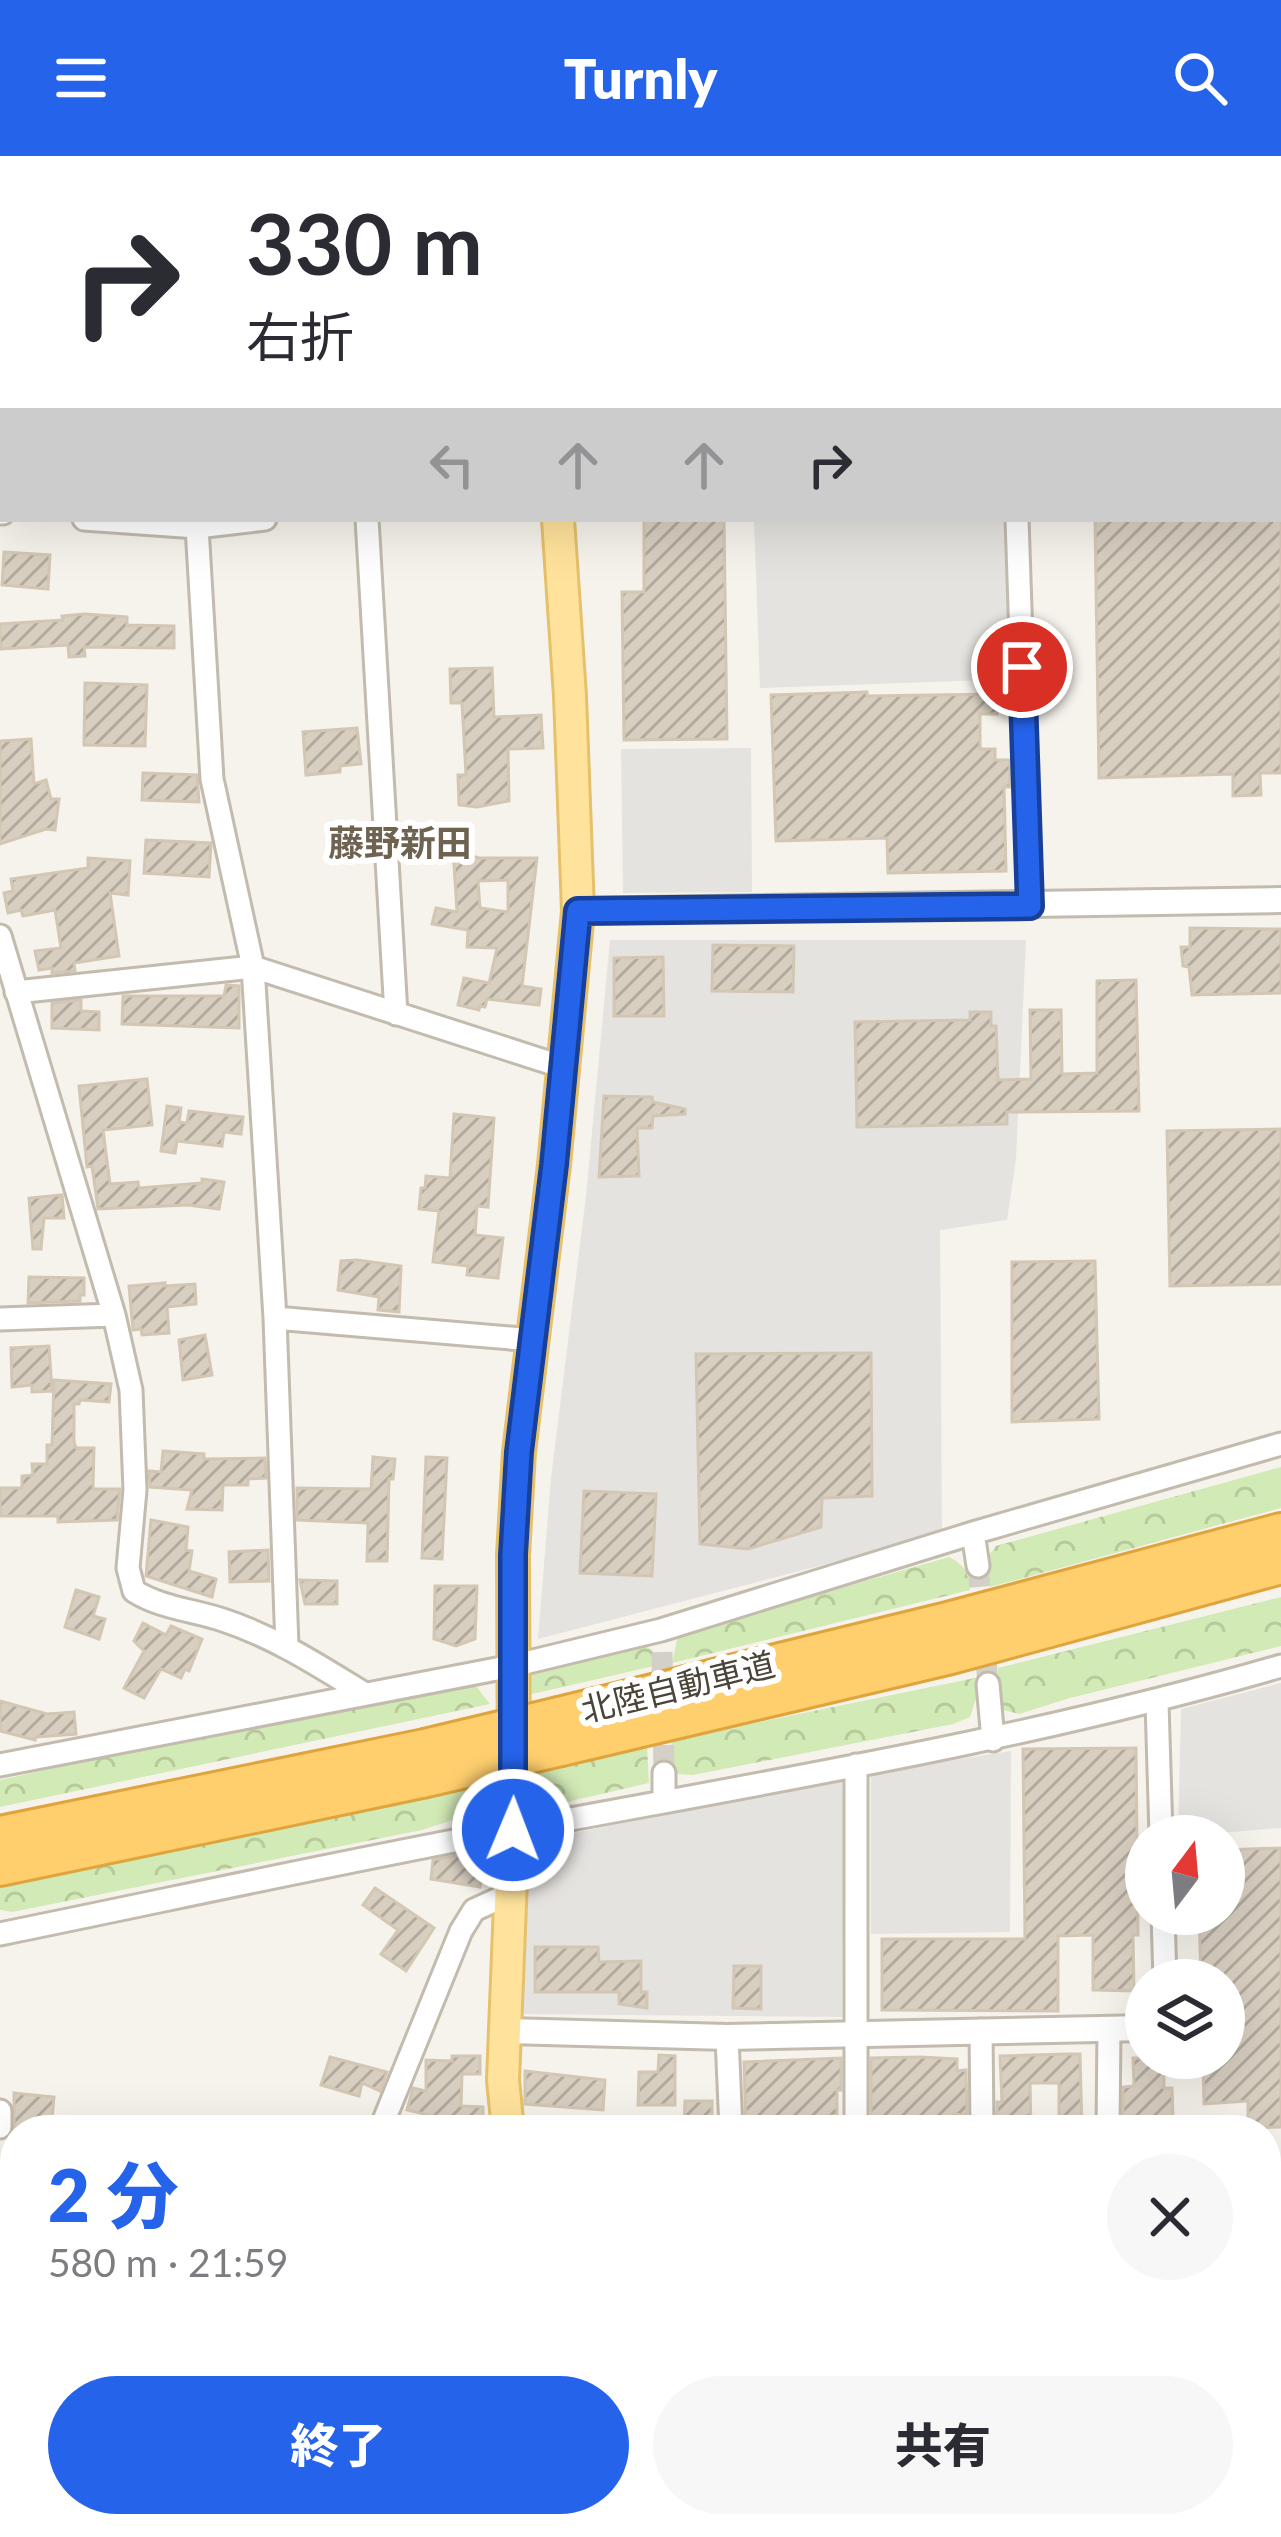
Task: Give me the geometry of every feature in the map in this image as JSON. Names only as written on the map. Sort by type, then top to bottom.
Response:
[{"type":"highway","name":"北陸自動車道","points":[[0,1867],[560,1731],[1281,1532]]},
{"type":"highway","name":"北陸自動車道","points":[[560,1731],[952,1655],[1281,1565]]},
{"type":"highway","points":[[952,1655],[1010,1647],[1281,1585]]},
{"type":"highway","name":"北陸自動車道","points":[[0,1835],[424,1764]]},
{"type":"main road","points":[[508,2115],[505,2031],[519,1452],[578,911],[558,522]]},
{"type":"street","points":[[126,522],[197,527],[240,522]]},
{"type":"street","points":[[367,522],[396,1014]]},
{"type":"street","points":[[1017,522],[1030,906]]},
{"type":"street","points":[[197,527],[212,779],[253,967],[287,1646]]},
{"type":"street","points":[[578,911],[1281,900]]},
{"type":"street","points":[[0,937],[114,1315],[131,1390],[135,1441],[128,1568],[134,1591],[150,1601],[223,1620],[287,1646],[365,1694]]},
{"type":"street","points":[[16,992],[253,967],[563,1067]]},
{"type":"street","points":[[0,1318],[114,1315]]},
{"type":"street","points":[[274,1318],[532,1340]]},
{"type":"street","points":[[0,1765],[662,1641],[973,1533],[1281,1444]]},
{"type":"street","points":[[973,1533],[978,1566]]},
{"type":"street","points":[[0,1934],[513,1830],[993,1740],[1156,1702],[1281,1666]]},
{"type":"street","points":[[988,1684],[993,1740]]},
{"type":"street","points":[[1156,1702],[1160,1815]]},
{"type":"street","points":[[856,1765],[856,2115]]},
{"type":"street","points":[[664,1773],[664,1802]]},
{"type":"street","points":[[386,2115],[461,1931],[475,1910],[509,1894]]},
{"type":"street","points":[[505,2031],[727,2037],[1125,2029]]},
{"type":"street","points":[[981,2030],[982,2115]]},
{"type":"street","points":[[1108,2115],[1109,2030]]},
{"type":"street","points":[[727,2037],[730,2115]]},
{"type":"street","points":[[0,2111],[0,2127]]},
{"type":"green space","points":[[1281,1467],[1281,1508],[990,1587],[987,1558],[996,1546]]},
{"type":"green space","points":[[949,1557],[965,1570],[970,1590],[672,1663],[678,1635]]},
{"type":"green space","points":[[1281,1597],[1281,1646],[1019,1714],[1003,1710],[998,1668]]},
{"type":"green space","points":[[642,1643],[653,1651],[654,1666],[528,1695],[525,1676],[533,1669]]},
{"type":"green space","points":[[975,1678],[976,1699],[970,1717],[953,1724],[693,1775],[677,1774],[673,1766],[672,1740]]},
{"type":"green space","points":[[476,1686],[490,1704],[0,1807],[0,1780],[234,1729]]},
{"type":"green space","points":[[647,1745],[649,1783],[562,1803],[539,1792],[525,1771]]},
{"type":"green space","points":[[475,1785],[468,1815],[422,1830],[12,1912],[0,1910],[0,1882]]},
{"type":"shaded area","points":[[754,522],[1010,522],[1016,679],[760,688]]},
{"type":"shaded area","points":[[751,748],[752,892],[623,893],[621,749]]},
{"type":"shaded area","points":[[610,940],[1026,940],[1016,1159],[1007,1220],[940,1230],[942,1534],[538,1639],[551,1478],[586,1196]]},
{"type":"shaded area","points":[[1281,1683],[1281,1828],[1245,1831],[1245,1815],[1178,1815],[1181,1709]]},
{"type":"shaded area","points":[[1011,1751],[1010,1932],[871,1934],[871,1773]]},
{"type":"shaded area","points":[[844,1776],[842,2017],[503,2014],[523,1844]]},
{"type":"building","points":[[644,522],[724,522],[727,739],[624,740],[622,592],[644,592]]},
{"type":"building","points":[[1095,522],[1281,522],[1281,773],[1260,773],[1261,795],[1233,796],[1233,774],[1099,778]]},
{"type":"building","points":[[4,552],[50,555],[48,589],[2,585]]},
{"type":"building","points":[[84,614],[127,617],[127,625],[174,626],[174,648],[84,647],[85,656],[69,657],[68,645],[0,649],[0,624]]},
{"type":"building","points":[[492,668],[494,717],[541,715],[543,748],[508,749],[509,801],[459,805],[458,775],[466,775],[462,703],[451,703],[450,669]]},
{"type":"building","points":[[85,683],[147,685],[145,746],[84,745]]},
{"type":"building","points":[[867,692],[867,696],[997,694],[997,714],[980,714],[980,749],[995,749],[995,760],[1010,760],[1010,787],[1004,787],[1006,871],[888,873],[887,838],[776,841],[771,695]]},
{"type":"building","points":[[357,728],[361,764],[340,766],[340,772],[306,775],[303,732]]},
{"type":"building","points":[[31,739],[34,784],[46,780],[51,799],[59,799],[55,830],[0,844],[0,741]]},
{"type":"building","points":[[143,773],[197,775],[199,802],[142,800]]},
{"type":"building","points":[[146,840],[211,843],[209,877],[144,873]]},
{"type":"building","points":[[453,848],[469,848],[469,855],[479,858],[537,858],[522,986],[541,989],[539,1005],[487,999],[479,1010],[458,1005],[464,978],[489,983],[497,948],[467,947],[468,930],[432,924],[436,908],[457,912]],"holes":[[[508,880],[508,912],[480,908],[478,881]]]},
{"type":"building","points":[[88,858],[130,861],[128,895],[110,893],[119,956],[74,963],[75,971],[39,970],[35,951],[61,948],[55,910],[23,916],[21,910],[8,913],[4,893],[13,891],[11,879],[88,868]]},
{"type":"building","points":[[1190,928],[1281,929],[1281,993],[1192,995],[1181,947],[1190,947]]},
{"type":"building","points":[[713,945],[794,946],[793,992],[712,991]]},
{"type":"building","points":[[663,957],[664,1016],[614,1016],[614,958]]},
{"type":"building","points":[[1136,980],[1139,1111],[1007,1112],[1007,1124],[857,1127],[855,1022],[970,1020],[970,1012],[991,1012],[998,1080],[1031,1079],[1030,1010],[1061,1010],[1062,1074],[1097,1073],[1097,981]]},
{"type":"building","points":[[226,985],[239,986],[239,1028],[122,1024],[123,996],[224,996]]},
{"type":"building","points":[[81,1000],[81,1011],[99,1012],[99,1030],[52,1028],[52,1003]]},
{"type":"building","points":[[147,1079],[152,1125],[103,1130],[110,1184],[138,1182],[139,1188],[202,1183],[202,1179],[224,1182],[219,1209],[188,1205],[98,1209],[92,1166],[87,1167],[79,1086]]},
{"type":"building","points":[[604,1096],[652,1097],[653,1102],[685,1109],[685,1114],[653,1116],[652,1128],[637,1128],[639,1176],[599,1177]]},
{"type":"building","points":[[167,1106],[181,1108],[179,1122],[187,1123],[189,1111],[243,1117],[241,1134],[224,1132],[222,1146],[177,1141],[175,1153],[161,1151]]},
{"type":"building","points":[[454,1114],[494,1118],[488,1207],[477,1206],[475,1235],[503,1238],[498,1278],[467,1275],[468,1266],[433,1262],[439,1211],[419,1209],[421,1188],[425,1188],[426,1176],[450,1178]]},
{"type":"building","points":[[1281,1129],[1281,1284],[1170,1286],[1167,1131]]},
{"type":"building","points":[[62,1195],[64,1218],[44,1218],[41,1249],[33,1249],[29,1198]]},
{"type":"building","points":[[341,1261],[401,1266],[399,1312],[378,1310],[379,1297],[338,1290]]},
{"type":"building","points":[[1095,1261],[1099,1419],[1012,1422],[1012,1262]]},
{"type":"building","points":[[29,1277],[84,1278],[84,1295],[80,1301],[28,1303]]},
{"type":"building","points":[[195,1284],[196,1304],[167,1307],[169,1333],[142,1335],[141,1329],[133,1330],[129,1286]]},
{"type":"building","points":[[205,1335],[212,1375],[183,1380],[179,1340]]},
{"type":"building","points":[[49,1346],[52,1391],[32,1392],[32,1385],[12,1387],[11,1348]]},
{"type":"building","points":[[871,1353],[872,1496],[822,1498],[821,1527],[748,1549],[700,1544],[696,1354]]},
{"type":"building","points":[[54,1380],[111,1384],[109,1402],[80,1400],[74,1404],[74,1442],[76,1448],[94,1448],[93,1489],[120,1489],[117,1520],[58,1522],[58,1516],[0,1516],[0,1488],[22,1488],[22,1476],[33,1475],[32,1464],[47,1464]]},
{"type":"building","points":[[163,1451],[204,1454],[204,1459],[265,1458],[266,1478],[248,1479],[248,1485],[223,1485],[222,1510],[187,1509],[192,1490],[150,1487],[149,1471],[161,1472]]},
{"type":"building","points":[[373,1457],[395,1459],[393,1479],[389,1479],[387,1561],[367,1561],[368,1523],[297,1520],[297,1488],[371,1489]]},
{"type":"building","points":[[426,1457],[447,1458],[442,1559],[422,1558]]},
{"type":"building","points":[[584,1491],[656,1494],[652,1576],[580,1573]]},
{"type":"building","points":[[151,1520],[188,1527],[189,1571],[216,1579],[212,1597],[146,1576]]},
{"type":"building","points":[[268,1550],[269,1581],[230,1582],[229,1552]]},
{"type":"building","points":[[300,1580],[337,1581],[337,1604],[305,1604]]},
{"type":"building","points":[[435,1586],[477,1586],[475,1639],[456,1646],[434,1639]]},
{"type":"building","points":[[76,1590],[99,1597],[93,1616],[105,1619],[99,1639],[65,1627]]},
{"type":"building","points":[[143,1623],[166,1635],[171,1626],[202,1639],[189,1671],[185,1669],[181,1678],[161,1669],[144,1698],[124,1688],[144,1651],[134,1641]]},
{"type":"building","points":[[0,1701],[47,1714],[74,1712],[76,1734],[35,1740],[0,1731]]},
{"type":"building","points":[[1136,1748],[1137,1815],[1125,1815],[1125,1935],[1133,1935],[1133,1959],[1125,1959],[1125,1991],[1093,1990],[1093,1935],[1058,1936],[1058,2011],[882,2010],[882,1939],[1025,1939],[1023,1749]]},
{"type":"building","points":[[1281,1848],[1281,2115],[1248,2115],[1248,2101],[1204,2104],[1203,2079],[1245,2079],[1245,1959],[1200,1959],[1200,1935],[1245,1935],[1245,1849]]},
{"type":"building","points":[[460,1855],[485,1859],[480,1887],[431,1879],[433,1860]]},
{"type":"building","points":[[375,1888],[434,1928],[406,1971],[381,1954],[398,1930],[363,1905]]},
{"type":"building","points":[[535,1947],[598,1947],[599,1962],[641,1961],[641,1992],[647,1992],[647,2008],[619,2004],[619,1992],[535,1992]]},
{"type":"building","points":[[734,1966],[761,1966],[761,2009],[733,2008]]},
{"type":"building","points":[[1080,2054],[1082,2115],[1059,2115],[1059,2083],[1030,2083],[1031,2115],[997,2115],[997,2102],[1002,2102],[1000,2056]]},
{"type":"building","points":[[659,2055],[675,2056],[675,2105],[638,2105],[639,2072],[658,2072]]},
{"type":"building","points":[[452,2056],[480,2056],[480,2074],[462,2074],[461,2106],[483,2107],[483,2115],[407,2110],[413,2088],[426,2091],[426,2060],[452,2061]]},
{"type":"building","points":[[330,2057],[387,2072],[380,2091],[362,2083],[359,2096],[321,2085]]},
{"type":"building","points":[[841,2058],[837,2115],[746,2115],[744,2062]]},
{"type":"building","points":[[871,2058],[957,2059],[957,2071],[966,2070],[967,2115],[871,2115]]},
{"type":"building","points":[[525,2071],[605,2080],[603,2110],[525,2104]]},
{"type":"building","points":[[1134,2079],[1164,2079],[1164,2088],[1172,2088],[1173,2115],[1123,2115],[1123,2087],[1134,2086]]},
{"type":"building","points":[[14,2093],[54,2097],[52,2115],[14,2115]]},
{"type":"building","points":[[685,2101],[712,2101],[712,2115],[685,2115]]},
{"type":"tunnel","points":[[978,1566],[988,1684]]},
{"type":"tunnel","points":[[662,1652],[664,1773]]},
{"type":"district","name":"藤野新田","points":[[400,843]]},
{"type":"route","points":[[513,1830],[513,1555],[519,1452],[554,1165],[578,911],[1030,906],[1022,667]]}]
